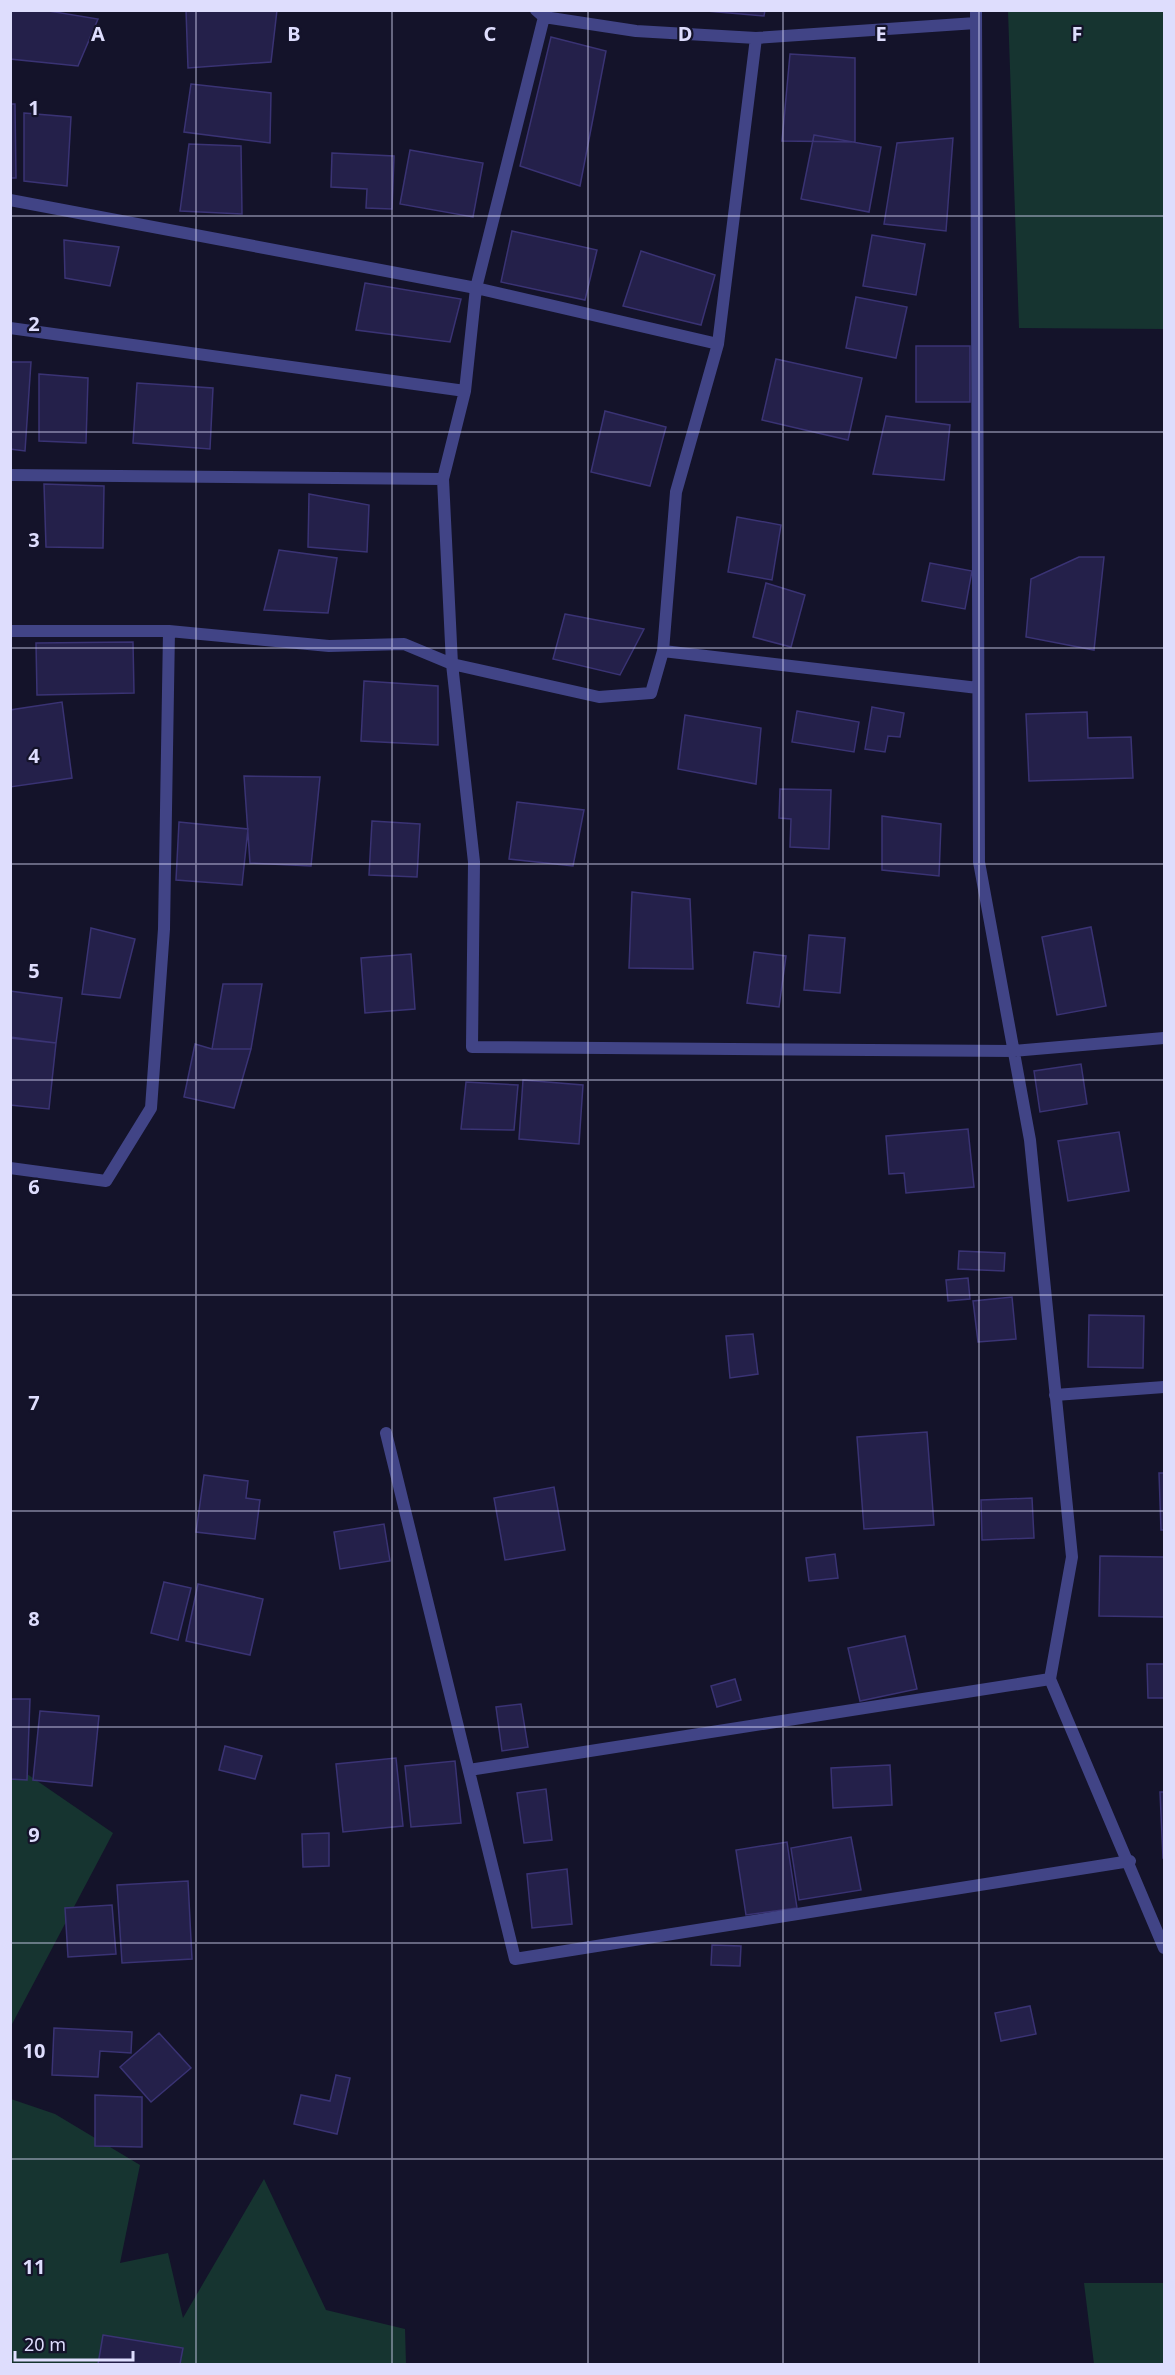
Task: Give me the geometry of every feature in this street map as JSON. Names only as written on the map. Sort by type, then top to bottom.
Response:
[{"type":"street","points":[[1164,1038],[1014,1051],[472,1047],[474,862],[452,664],[443,479],[465,391],[476,288],[540,14],[636,32],[756,38],[976,17],[979,862],[1014,1051],[1030,1140],[1072,1557],[1050,1679],[1130,1861],[1164,1948]]},
{"type":"street","points":[[10,631],[169,631],[329,646],[404,644],[452,664],[599,697],[651,693],[663,651],[676,492],[718,344],[756,38]]},
{"type":"street","points":[[10,200],[476,288],[718,344]]},
{"type":"street","points":[[10,328],[465,391]]},
{"type":"street","points":[[10,475],[443,479]]},
{"type":"street","points":[[10,1168],[106,1181],[151,1108],[164,929],[169,631]]},
{"type":"street","points":[[663,651],[978,688]]},
{"type":"street","points":[[1055,1395],[1164,1387]]},
{"type":"street","points":[[386,1433],[515,1959],[1130,1861]]},
{"type":"street","points":[[469,1770],[1050,1679]]},
{"type":"green space","points":[[1008,11],[1164,11],[1164,329],[1019,328]]},
{"type":"green space","points":[[11,1763],[113,1833],[11,2026]]},
{"type":"green space","points":[[11,2099],[55,2114],[140,2165],[120,2263],[168,2253],[183,2318],[264,2179],[326,2310],[405,2329],[406,2364],[11,2364]]},
{"type":"green space","points":[[1084,2283],[1164,2283],[1164,2364],[1094,2364]]},
{"type":"building","points":[[10,10],[43,10],[98,19],[78,66],[10,59]]},
{"type":"building","points":[[186,10],[277,10],[271,62],[188,68]]},
{"type":"building","points":[[707,10],[765,10],[764,16]]},
{"type":"building","points":[[551,37],[606,51],[580,186],[520,166]]},
{"type":"building","points":[[790,54],[855,58],[855,142],[782,141]]},
{"type":"building","points":[[191,84],[271,93],[270,143],[184,132]]},
{"type":"building","points":[[10,104],[15,104],[16,178],[10,178]]},
{"type":"building","points":[[24,113],[71,117],[67,186],[24,181]]},
{"type":"building","points":[[814,135],[881,147],[869,212],[801,199]]},
{"type":"building","points":[[953,138],[946,231],[884,224],[897,143]]},
{"type":"building","points":[[189,144],[241,146],[242,214],[180,211]]},
{"type":"building","points":[[410,150],[483,163],[473,217],[400,204]]},
{"type":"building","points":[[332,153],[394,156],[392,209],[366,208],[367,189],[331,187]]},
{"type":"building","points":[[512,231],[597,250],[585,300],[501,282]]},
{"type":"building","points":[[872,235],[925,244],[916,295],[863,286]]},
{"type":"building","points":[[64,240],[119,247],[110,286],[65,278]]},
{"type":"building","points":[[641,251],[715,275],[701,325],[623,306]]},
{"type":"building","points":[[365,283],[461,299],[450,342],[356,330]]},
{"type":"building","points":[[856,297],[907,307],[896,358],[846,348]]},
{"type":"building","points":[[916,346],[970,346],[970,402],[916,402]]},
{"type":"building","points":[[776,359],[862,378],[848,440],[762,420]]},
{"type":"building","points":[[10,362],[31,362],[25,451],[10,449]]},
{"type":"building","points":[[39,374],[88,378],[86,443],[39,441]]},
{"type":"building","points":[[137,383],[213,388],[210,449],[133,443]]},
{"type":"building","points":[[605,411],[666,427],[650,486],[591,472]]},
{"type":"building","points":[[886,416],[950,425],[944,480],[873,474]]},
{"type":"building","points":[[44,484],[104,486],[103,548],[46,547]]},
{"type":"building","points":[[309,494],[369,505],[367,552],[308,547]]},
{"type":"building","points":[[737,517],[781,525],[772,580],[728,572]]},
{"type":"building","points":[[279,550],[337,558],[328,613],[264,610]]},
{"type":"building","points":[[1079,557],[1104,557],[1094,650],[1026,637],[1031,579]]},
{"type":"building","points":[[930,563],[972,571],[965,609],[922,601]]},
{"type":"building","points":[[766,583],[805,595],[791,647],[753,637]]},
{"type":"building","points":[[565,614],[644,629],[620,675],[553,659]]},
{"type":"building","points":[[133,642],[134,693],[37,695],[36,643]]},
{"type":"building","points":[[364,681],[438,686],[438,745],[361,741]]},
{"type":"building","points":[[62,702],[72,778],[10,787],[10,710]]},
{"type":"building","points":[[872,707],[904,713],[900,737],[888,736],[885,752],[865,749]]},
{"type":"building","points":[[797,711],[859,722],[854,752],[792,742]]},
{"type":"building","points":[[1087,712],[1088,738],[1131,737],[1133,778],[1029,781],[1026,714]]},
{"type":"building","points":[[685,715],[761,728],[756,784],[678,769]]},
{"type":"building","points":[[244,776],[320,777],[311,866],[250,863]]},
{"type":"building","points":[[780,789],[831,790],[829,849],[790,847],[791,819],[779,818]]},
{"type":"building","points":[[517,802],[584,810],[573,866],[509,859]]},
{"type":"building","points":[[882,816],[941,824],[939,876],[882,870]]},
{"type":"building","points":[[372,821],[420,824],[417,877],[369,875]]},
{"type":"building","points":[[179,822],[248,829],[242,885],[176,880]]},
{"type":"building","points":[[632,892],[690,899],[693,969],[629,968]]},
{"type":"building","points":[[1091,927],[1106,1006],[1057,1015],[1042,937]]},
{"type":"building","points":[[91,928],[135,939],[120,998],[82,994]]},
{"type":"building","points":[[809,935],[845,938],[840,993],[804,990]]},
{"type":"building","points":[[754,952],[786,956],[779,1007],[747,1003]]},
{"type":"building","points":[[411,954],[415,1009],[365,1013],[361,958]]},
{"type":"building","points":[[223,984],[262,984],[251,1049],[212,1049]]},
{"type":"building","points":[[10,991],[62,998],[56,1043],[10,1037]]},
{"type":"building","points":[[10,1038],[56,1043],[49,1109],[10,1105]]},
{"type":"building","points":[[195,1044],[212,1049],[251,1049],[234,1108],[184,1097]]},
{"type":"building","points":[[1081,1064],[1087,1104],[1040,1112],[1034,1071]]},
{"type":"building","points":[[523,1080],[583,1085],[579,1144],[519,1139]]},
{"type":"building","points":[[466,1082],[518,1085],[514,1130],[461,1129]]},
{"type":"building","points":[[968,1129],[974,1187],[906,1193],[904,1173],[889,1174],[886,1136]]},
{"type":"building","points":[[1119,1132],[1129,1191],[1068,1201],[1058,1141]]},
{"type":"building","points":[[959,1251],[1005,1253],[1004,1271],[958,1269]]},
{"type":"building","points":[[968,1278],[970,1299],[948,1301],[946,1280]]},
{"type":"building","points":[[1012,1297],[1016,1339],[978,1342],[973,1301]]},
{"type":"building","points":[[1089,1315],[1144,1316],[1143,1368],[1088,1367]]},
{"type":"building","points":[[753,1334],[758,1374],[730,1378],[726,1336]]},
{"type":"building","points":[[927,1432],[934,1525],[864,1529],[857,1437]]},
{"type":"building","points":[[1159,1473],[1164,1473],[1164,1530],[1161,1530]]},
{"type":"building","points":[[204,1475],[248,1481],[246,1498],[260,1500],[255,1539],[196,1532]]},
{"type":"building","points":[[554,1487],[565,1550],[505,1560],[494,1498]]},
{"type":"building","points":[[1032,1498],[1034,1538],[982,1540],[981,1500]]},
{"type":"building","points":[[384,1524],[390,1561],[340,1569],[334,1532]]},
{"type":"building","points":[[835,1554],[838,1578],[809,1581],[806,1558]]},
{"type":"building","points":[[1100,1556],[1164,1557],[1164,1617],[1099,1616]]},
{"type":"building","points":[[164,1582],[191,1588],[178,1640],[151,1633]]},
{"type":"building","points":[[198,1584],[263,1599],[250,1655],[186,1641]]},
{"type":"building","points":[[905,1636],[917,1689],[860,1701],[848,1648]]},
{"type":"building","points":[[1147,1664],[1164,1664],[1164,1698],[1148,1698]]},
{"type":"building","points":[[735,1679],[741,1700],[717,1707],[711,1686]]},
{"type":"building","points":[[10,1699],[30,1699],[27,1780],[10,1779]]},
{"type":"building","points":[[521,1704],[528,1747],[502,1751],[496,1707]]},
{"type":"building","points":[[40,1711],[99,1716],[92,1786],[33,1780]]},
{"type":"building","points":[[225,1746],[262,1756],[255,1779],[219,1770]]},
{"type":"building","points":[[396,1758],[403,1826],[343,1832],[336,1764]]},
{"type":"building","points":[[455,1761],[461,1823],[411,1827],[405,1766]]},
{"type":"building","points":[[890,1765],[892,1805],[833,1808],[831,1768]]},
{"type":"building","points":[[546,1789],[552,1840],[524,1843],[517,1793]]},
{"type":"building","points":[[1160,1792],[1164,1792],[1164,1858],[1163,1858]]},
{"type":"building","points":[[329,1833],[329,1866],[303,1867],[302,1834]]},
{"type":"building","points":[[851,1837],[861,1890],[799,1900],[791,1848]]},
{"type":"building","points":[[787,1842],[797,1908],[746,1915],[736,1850]]},
{"type":"building","points":[[567,1869],[572,1924],[532,1928],[527,1874]]},
{"type":"building","points":[[188,1881],[192,1959],[122,1963],[117,1885]]},
{"type":"building","points":[[112,1905],[116,1954],[68,1957],[65,1908]]},
{"type":"building","points":[[712,1945],[741,1946],[740,1966],[711,1965]]},
{"type":"building","points":[[1030,2006],[1036,2034],[1001,2041],[995,2013]]},
{"type":"building","points":[[54,2028],[132,2032],[131,2053],[100,2051],[98,2077],[52,2075]]},
{"type":"building","points":[[159,2033],[191,2068],[151,2102],[120,2067]]},
{"type":"building","points":[[336,2075],[350,2078],[337,2134],[294,2124],[301,2095],[330,2101]]},
{"type":"building","points":[[95,2095],[142,2097],[142,2147],[95,2146]]},
{"type":"building","points":[[103,2335],[183,2348],[180,2364],[98,2364]]}]
